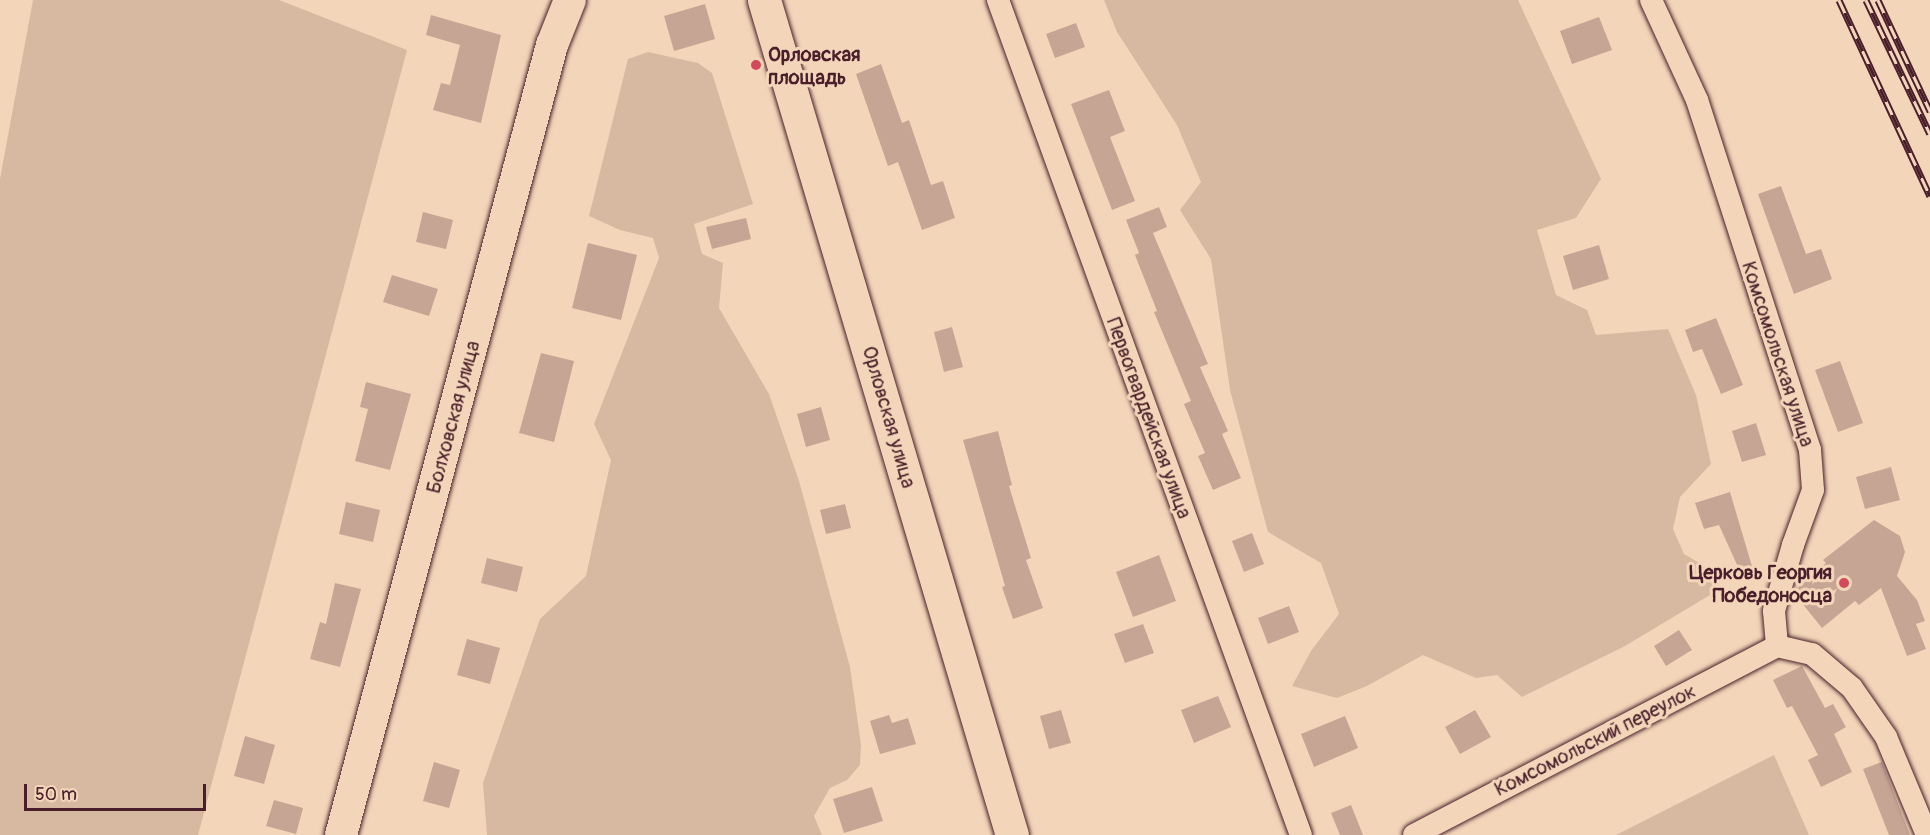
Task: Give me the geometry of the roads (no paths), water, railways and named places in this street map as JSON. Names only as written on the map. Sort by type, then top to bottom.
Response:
[{"type":"main road","name":"Болховская улица","points":[[341,835],[552,45],[570,0]]},
{"type":"main road","points":[[552,45],[578,0]]},
{"type":"main road","name":"Орловская улица","points":[[764,7],[1012,835]]},
{"type":"street","name":"Первогвардейская улица","points":[[998,0],[1301,835]]},
{"type":"street","name":"Комсомольская улица","points":[[1651,0],[1697,100],[1810,450],[1814,490],[1793,545],[1774,611],[1777,646]]},
{"type":"street","name":"Комсомольский переулок","points":[[1414,835],[1777,646]]},
{"type":"street","points":[[1777,646],[1812,654],[1852,688],[1886,737],[1927,835]]},
{"type":"railway","points":[[1839,0],[1930,196]]},
{"type":"railway","points":[[1866,0],[1930,134]]},
{"type":"railway","points":[[1878,0],[1930,111]]},
{"type":"place","name":"Орловская площадь","points":[[756,65]]},
{"type":"place","name":"Церковь Георгия Победоносца","points":[[1844,583]]}]
